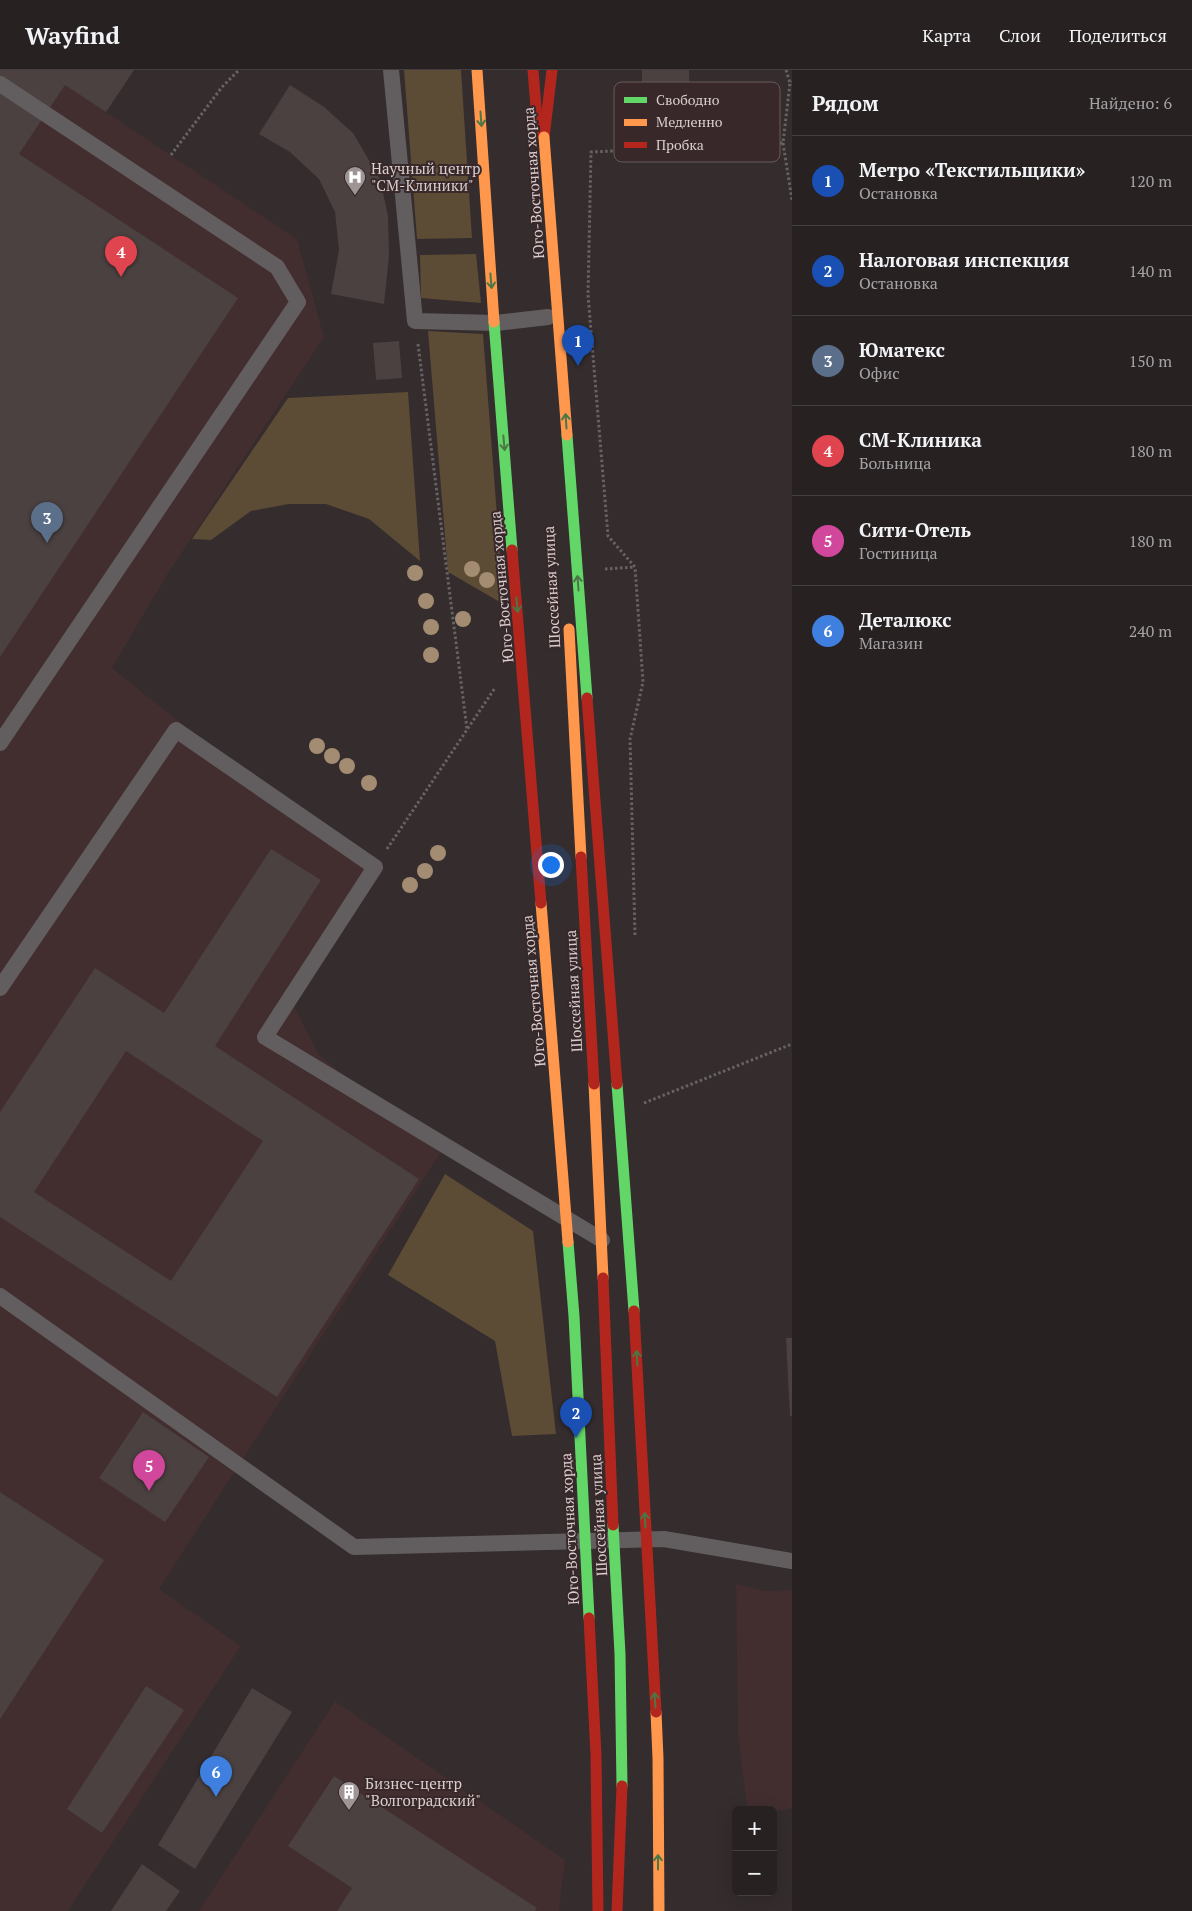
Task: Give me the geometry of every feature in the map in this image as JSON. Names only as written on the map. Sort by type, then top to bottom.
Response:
[{"type":"main road","name":"Юго-Восточная хорда","points":[[477,70],[491,279],[574,1316],[596,1755],[598,1911]]},
{"type":"main road","name":"Шоссейная улица","points":[[533,70],[564,552]]},
{"type":"main road","name":"Юго-Восточная хорда","points":[[539,70],[634,1312],[658,1758],[658,1911]]},
{"type":"main road","points":[[544,138],[552,70]]},
{"type":"main road","name":"Шоссейная улица","points":[[568,619],[602,1240],[609,1437],[616,1540],[622,1782],[617,1911]]},
{"type":"lane","points":[[391,70],[415,320],[496,323],[548,317]]},
{"type":"lane","points":[[0,84],[277,267],[298,302],[0,744]]},
{"type":"lane","points":[[0,988],[176,730],[375,866],[265,1037],[602,1240]]},
{"type":"lane","points":[[0,1296],[354,1547],[664,1539],[792,1561]]},
{"type":"path","points":[[171,155],[222,87],[239,70]]},
{"type":"path","points":[[786,70],[791,83],[783,143],[792,200]]},
{"type":"path","points":[[614,151],[590,152],[588,295],[608,536],[635,567],[644,682],[630,739],[635,938]]},
{"type":"path","points":[[415,320],[467,730]]},
{"type":"path","points":[[640,1095],[638,1106],[792,1044]]},
{"type":"shaded area","points":[[0,70],[134,70],[106,112],[297,239],[324,337],[167,575],[112,668],[216,751],[385,869],[291,1000],[319,1055],[441,1152],[159,1589],[241,1646],[68,1911],[0,1911]]},
{"type":"shaded area","points":[[404,70],[461,70],[472,238],[417,239]]},
{"type":"shaded area","points":[[476,254],[481,303],[421,298],[420,255]]},
{"type":"shaded area","points":[[428,331],[483,334],[503,593],[498,601],[448,572]]},
{"type":"shaded area","points":[[408,392],[420,561],[369,519],[326,504],[289,504],[251,511],[211,540],[192,539],[288,398]]},
{"type":"shaded area","points":[[445,1174],[533,1231],[556,1434],[512,1436],[495,1341],[388,1275]]},
{"type":"shaded area","points":[[736,1584],[765,1591],[792,1590],[792,1808],[777,1811],[777,1806],[747,1806],[738,1734]]},
{"type":"shaded area","points":[[335,1701],[565,1860],[559,1911],[199,1911]]},
{"type":"building","points":[[0,70],[134,70],[106,112],[65,85],[19,154],[238,298],[0,657]]},
{"type":"building","points":[[642,70],[689,70],[689,82],[642,82]]},
{"type":"building","name":"Научный центр \"СМ-Клиники\"","points":[[290,85],[324,107],[353,133],[380,179],[388,216],[389,256],[384,304],[331,294],[339,250],[335,212],[319,179],[290,152],[259,134]]},
{"type":"building","points":[[399,341],[402,378],[376,380],[373,343]]},
{"type":"building","points":[[271,849],[321,880],[215,1046],[419,1179],[277,1397],[0,1217],[0,1112],[95,968],[164,1013]],"holes":[[[126,1051],[263,1141],[171,1281],[34,1192]]]},
{"type":"building","points":[[786,1338],[792,1338],[792,1416],[790,1416]]},
{"type":"building","points":[[143,1412],[209,1457],[165,1522],[99,1478]]},
{"type":"building","points":[[0,1492],[104,1560],[0,1719]]},
{"type":"building","points":[[146,1686],[184,1710],[102,1833],[67,1809]]},
{"type":"building","points":[[252,1688],[292,1712],[195,1869],[158,1845]]},
{"type":"building","name":"Бизнес-центр \"Волгоградский\"","points":[[334,1776],[537,1908],[535,1911],[337,1911],[352,1888],[288,1846]]},
{"type":"building","points":[[142,1864],[180,1891],[166,1911],[111,1911]]},
{"type":"traffic: fast","points":[[494,322],[512,550]]},
{"type":"traffic: fast","points":[[567,435],[587,698]]},
{"type":"traffic: fast","points":[[617,1084],[634,1311]]},
{"type":"traffic: fast","points":[[568,1242],[574,1316],[589,1618]]},
{"type":"traffic: fast","points":[[613,1525],[620,1654],[622,1786]]},
{"type":"traffic: slow","points":[[477,70],[494,322]]},
{"type":"traffic: slow","points":[[544,137],[567,435]]},
{"type":"traffic: slow","points":[[569,629],[581,857]]},
{"type":"traffic: slow","points":[[541,903],[568,1242]]},
{"type":"traffic: slow","points":[[594,1084],[603,1278]]},
{"type":"traffic: slow","points":[[656,1712],[659,1911]]},
{"type":"traffic: jam","points":[[533,70],[538,132]]},
{"type":"traffic: jam","points":[[544,137],[552,70]]},
{"type":"traffic: jam","points":[[512,550],[541,903]]},
{"type":"traffic: jam","points":[[587,698],[617,1084]]},
{"type":"traffic: jam","points":[[581,857],[594,1084]]},
{"type":"traffic: jam","points":[[603,1278],[613,1525]]},
{"type":"traffic: jam","points":[[634,1311],[656,1712]]},
{"type":"traffic: jam","points":[[589,1618],[596,1755],[598,1911]]},
{"type":"traffic: jam","points":[[617,1911],[622,1786]]},
{"type":"place","name":"Научный центр \"СМ-Клиники\"","points":[[355,196]]},
{"type":"place","name":"СМ-Клиника","points":[[121,277]]},
{"type":"place","name":"Метро «Текстильщики»","points":[[578,366]]},
{"type":"place","name":"Юматекс","points":[[47,543]]},
{"type":"place","name":"Налоговая инспекция","points":[[576,1438]]},
{"type":"place","name":"Сити-Отель","points":[[149,1491]]},
{"type":"place","name":"Деталюкс","points":[[216,1797]]},
{"type":"place","name":"Бизнес-центр \"Волгоградский\"","points":[[349,1811]]}]
